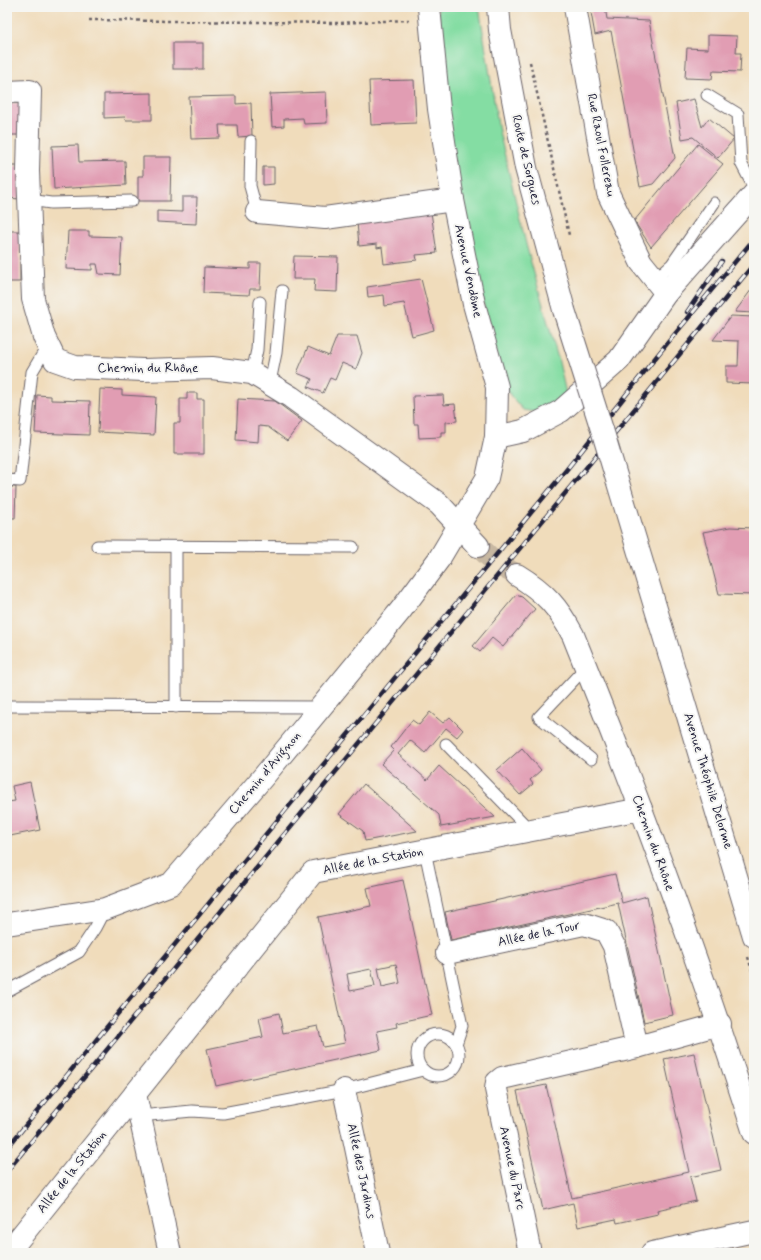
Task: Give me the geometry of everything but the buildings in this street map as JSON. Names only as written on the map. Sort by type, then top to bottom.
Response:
[{"type":"street","name":"Route de Sorgues","points":[[498,7],[500,30],[526,168],[564,310],[604,436],[661,626]]},
{"type":"street","name":"Rue Raoul Follereau","points":[[574,7],[608,193],[641,262],[660,286]]},
{"type":"street","name":"Avenue Vendôme","points":[[430,13],[439,109],[453,200],[474,304],[497,387],[496,437],[487,478],[459,525]]},
{"type":"street","name":"Chemin du Rhône","points":[[7,92],[30,91],[28,171],[33,299],[44,337],[55,360],[75,367],[143,370],[212,368],[261,378],[439,504],[478,546]]},
{"type":"street","points":[[496,437],[523,431],[561,411],[619,360],[660,286],[754,194]]},
{"type":"street","points":[[257,212],[325,218],[453,200]]},
{"type":"street","name":"Chemin d'Avignon","points":[[7,924],[105,909],[171,884],[401,610],[438,559],[459,525]]},
{"type":"street","name":"Chemin du Rhône","points":[[517,575],[538,588],[562,614],[573,636],[641,809],[720,1024],[754,1133]]},
{"type":"street","name":"Avenue Théophile Delorme","points":[[661,626],[754,936]]},
{"type":"street","name":"Allée de la Station","points":[[7,1250],[18,1240],[314,872],[641,809]]},
{"type":"street","name":"Allée de la Tour","points":[[447,953],[584,924],[606,931],[614,946],[637,1047]]},
{"type":"street","points":[[637,1047],[720,1024]]},
{"type":"street","name":"Avenue du Parc","points":[[530,1253],[496,1089],[497,1082],[502,1078],[637,1047]]},
{"type":"street","name":"Allée des Jardins","points":[[344,1090],[378,1253]]},
{"type":"street","points":[[135,1094],[170,1253]]},
{"type":"street","points":[[652,1253],[754,1231]]},
{"type":"lane","points":[[707,95],[738,114],[741,163],[754,188]]},
{"type":"lane","points":[[251,141],[250,186],[257,212]]},
{"type":"lane","points":[[29,200],[51,203],[132,200]]},
{"type":"lane","points":[[660,286],[672,264],[714,203]]},
{"type":"lane","points":[[261,378],[276,353],[282,291]]},
{"type":"lane","points":[[260,302],[257,350],[261,378]]},
{"type":"lane","points":[[7,480],[20,480],[32,372],[48,345]]},
{"type":"lane","points":[[97,546],[353,546]]},
{"type":"lane","points":[[176,547],[176,707]]},
{"type":"lane","points":[[586,668],[540,716],[591,759]]},
{"type":"lane","points":[[7,706],[320,707]]},
{"type":"lane","points":[[446,744],[530,830]]},
{"type":"lane","points":[[424,851],[462,1026],[456,1044]]},
{"type":"lane","points":[[7,991],[79,952],[96,928],[105,909]]},
{"type":"lane","points":[[438,1033],[452,1038],[456,1044],[459,1057],[454,1069],[448,1074],[435,1076],[423,1070],[416,1057],[419,1043],[424,1038],[438,1033]]},
{"type":"lane","points":[[140,1116],[192,1111],[222,1113],[344,1090],[423,1070]]},
{"type":"path","points":[[89,20],[338,23],[430,13]]},
{"type":"path","points":[[530,61],[569,237]]},
{"type":"green space","points":[[438,7],[479,7],[499,131],[527,248],[559,362],[567,398],[540,413],[523,410],[510,395],[498,361],[464,228],[450,137]]},
{"type":"tunnel","points":[[478,546],[496,563],[517,575]]},
{"type":"railway","points":[[7,1148],[567,469],[660,352],[754,239]]},
{"type":"railway","points":[[687,312],[722,261]]},
{"type":"railway","points":[[7,1171],[754,264]]}]
